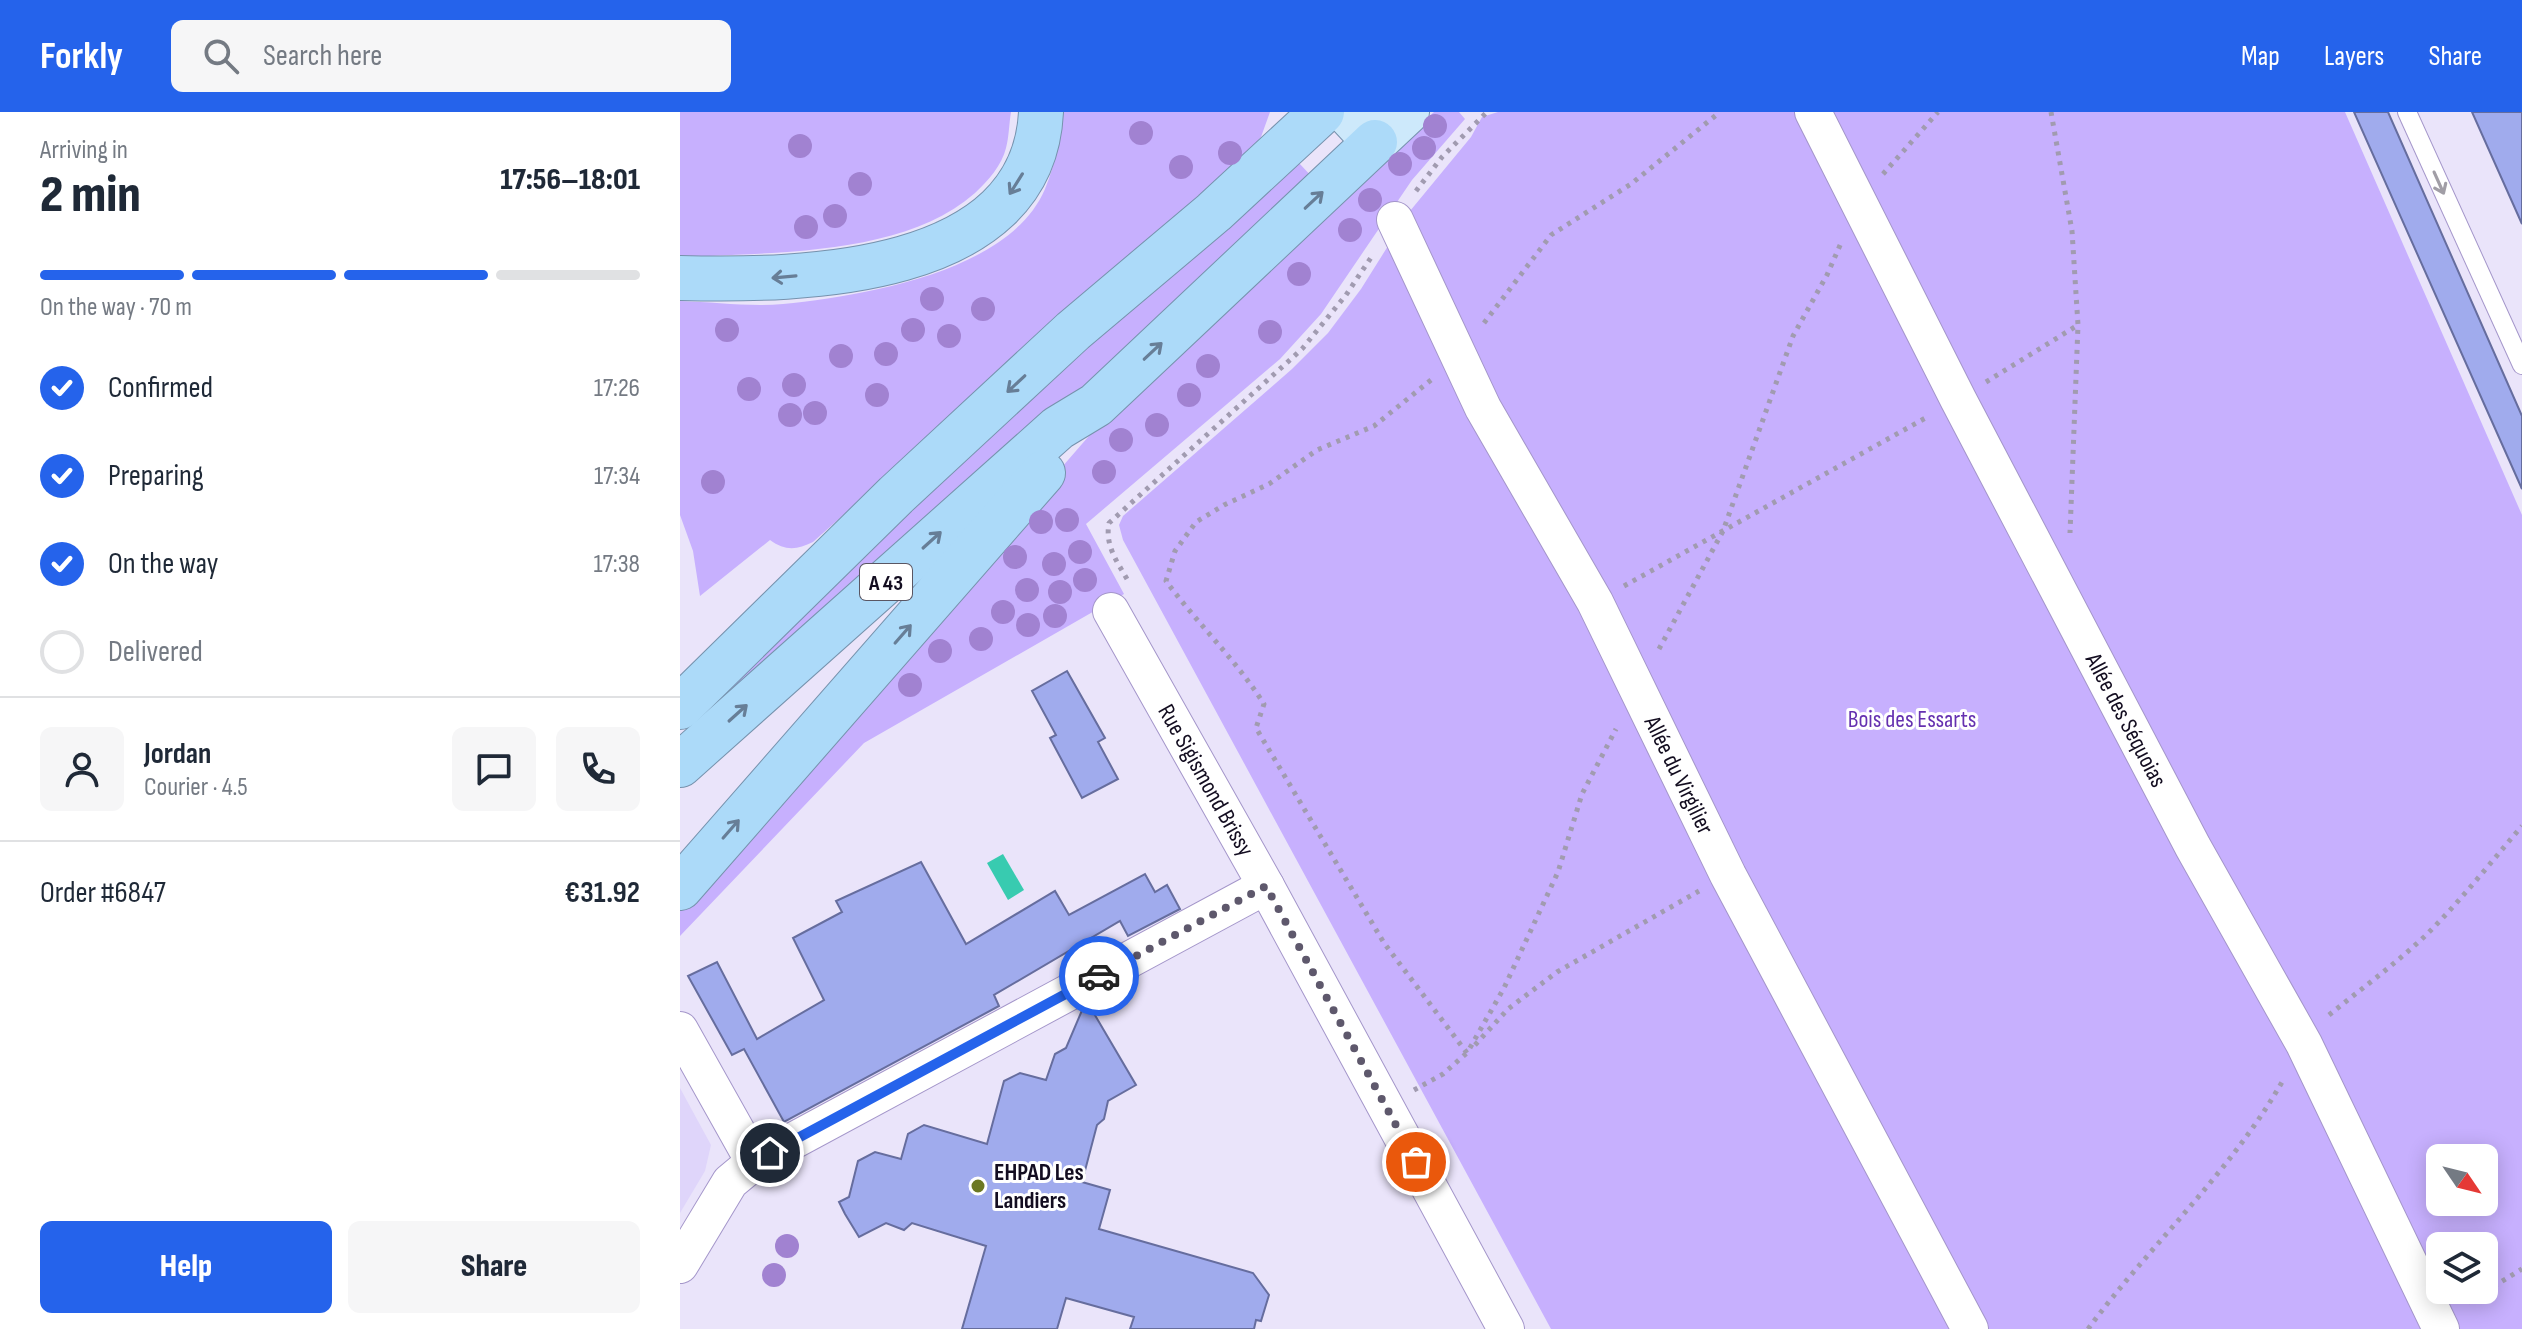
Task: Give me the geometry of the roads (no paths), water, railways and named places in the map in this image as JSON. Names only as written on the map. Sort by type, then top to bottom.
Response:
[{"type":"highway","points":[[680,278],[750,280],[812,275],[879,265],[957,240],[991,217],[1012,193],[1039,140],[1041,112]]},
{"type":"highway","name":"A 43","points":[[680,707],[896,495],[1073,331],[1214,212],[1322,112]]},
{"type":"highway","name":"A 43","points":[[680,765],[1058,428],[1096,405],[1361,127]]},
{"type":"highway","points":[[680,888],[1074,438],[1096,405]]},
{"type":"highway","points":[[680,668],[896,495]]},
{"type":"main road","points":[[1361,127],[1407,112]]},
{"type":"street","name":"Allée des Séquoias","points":[[1813,112],[1958,399],[2193,847],[2266,982],[2304,1044],[2440,1325]]},
{"type":"street","name":"Allée du Virgilier","points":[[1395,220],[1483,408],[1595,602],[1728,875],[1970,1329]]},
{"type":"street","name":"Rue Sigismond Brissy","points":[[1111,611],[1266,886],[1506,1329]]},
{"type":"street","points":[[680,1265],[730,1182],[754,1162],[1266,886]]},
{"type":"street","points":[[680,1030],[754,1162]]},
{"type":"lane","points":[[2407,112],[2522,365]]},
{"type":"place","name":"EHPAD Les Landiers","points":[[978,1186]]},
{"type":"park label","name":"Bois des Essarts","points":[[1912,719]]}]
